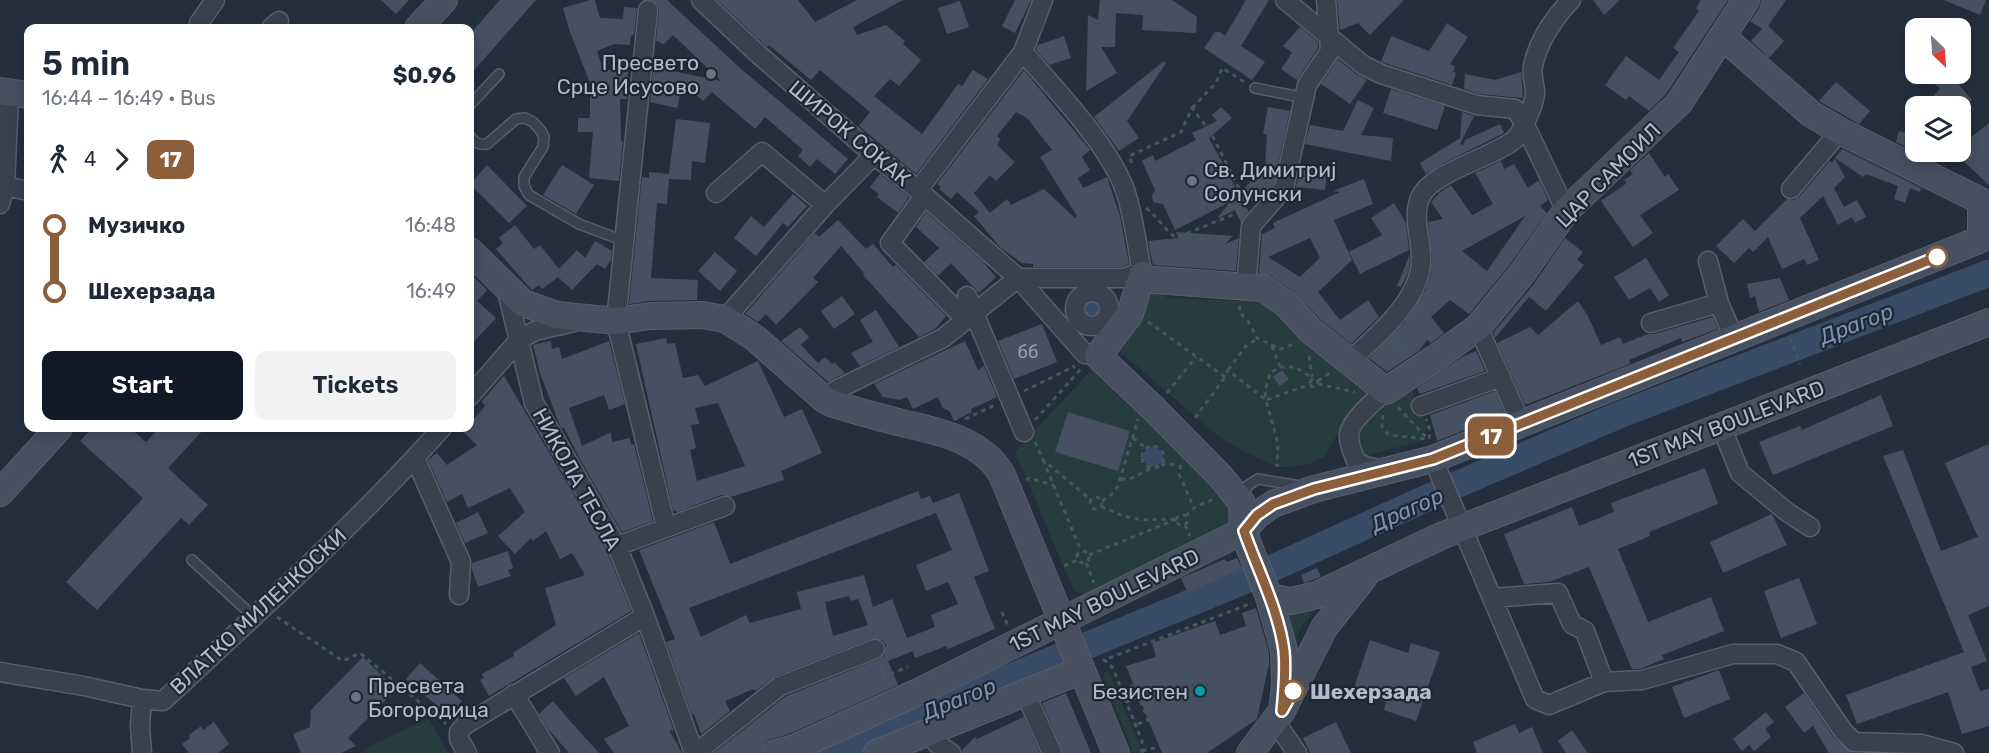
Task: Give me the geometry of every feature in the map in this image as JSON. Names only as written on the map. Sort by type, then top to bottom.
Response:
[{"type":"street","points":[[199,24],[214,0]]},
{"type":"street","points":[[421,24],[444,0]]},
{"type":"street","name":"ШИРОК СОКАК","points":[[701,0],[757,53],[1074,328],[1086,360]]},
{"type":"street","points":[[1029,432],[1009,398],[965,309],[890,243],[921,193],[1023,52],[1043,0]]},
{"type":"street","points":[[1285,0],[1363,65],[1381,74],[1477,105],[1515,109],[1566,211]]},
{"type":"street","points":[[1246,288],[1251,226],[1284,188],[1307,85],[1330,51],[1326,0]]},
{"type":"street","points":[[1348,362],[1383,330],[1405,304],[1420,273],[1422,257],[1417,229],[1420,198],[1428,188],[1447,175],[1515,138],[1524,123],[1535,94],[1533,64],[1541,42],[1555,18],[1570,0]]},
{"type":"street","name":"ЦАР САМОИЛ","points":[[1385,397],[1478,327],[1521,275],[1566,211],[1679,102],[1746,0]]},
{"type":"street","points":[[648,10],[616,321],[666,527]]},
{"type":"street","points":[[1723,37],[1811,114],[1840,131],[1985,195],[1985,237]]},
{"type":"street","points":[[1023,52],[1076,115],[1108,158],[1125,192],[1139,276],[1130,314],[1086,360],[1154,409],[1221,477],[1244,531],[1255,562],[1263,596],[1284,650],[1285,685],[1279,716],[1297,753]]},
{"type":"street","points":[[0,204],[5,186],[9,104]]},
{"type":"street","points":[[1791,189],[1840,131]]},
{"type":"street","points":[[716,193],[762,152],[825,205]]},
{"type":"street","points":[[725,319],[825,205],[874,155]]},
{"type":"street","points":[[5,186],[24,190]]},
{"type":"street","name":"1ST MAY BOULEVARD","points":[[776,753],[794,748],[1065,628],[1244,531],[1257,515],[1273,504],[1314,489],[1435,459],[1985,237]]},
{"type":"street","points":[[474,255],[523,303],[557,315],[616,321],[660,315],[702,315],[725,319],[755,338],[825,400],[955,438],[983,453],[995,464],[1065,628],[1089,665],[1116,753]]},
{"type":"street","points":[[1708,261],[1719,303],[1734,338]]},
{"type":"street","points":[[825,400],[836,390],[943,338],[965,309],[1018,278],[1094,285],[1139,276],[1263,288],[1285,303],[1310,330],[1385,397],[1353,424],[1349,441],[1356,461],[1365,466],[1388,471]]},
{"type":"street","points":[[1094,285],[1123,313]]},
{"type":"street","points":[[1094,285],[1077,303],[1074,328],[1101,324],[1108,316],[1123,313]]},
{"type":"street","name":"НИКОЛА ТЕСЛА","points":[[506,287],[534,403],[617,546],[695,753]]},
{"type":"street","points":[[1651,323],[1719,303]]},
{"type":"street","points":[[474,391],[519,339],[536,331],[590,319]]},
{"type":"street","name":"1ST MAY BOULEVARD","points":[[1263,596],[1291,601],[1309,598],[1441,536],[1989,322]]},
{"type":"street","points":[[1478,327],[1517,414]]},
{"type":"street","points":[[1421,406],[1501,377]]},
{"type":"street","points":[[1721,426],[1740,473],[1787,513],[1810,527]]},
{"type":"street","points":[[0,493],[55,432]]},
{"type":"street","name":"ВЛАТКО МИЛЕНКОСКИ","points":[[0,672],[163,701],[338,536],[438,432]]},
{"type":"street","points":[[415,458],[461,562],[459,595]]},
{"type":"street","points":[[1435,459],[1535,699],[1549,705],[1604,682],[1642,680],[1732,654],[1776,654],[1796,662],[1843,731],[1848,747],[1921,744],[1954,753]]},
{"type":"street","points":[[617,546],[725,506]]},
{"type":"street","points":[[1250,753],[1279,716],[1324,628],[1368,572]]},
{"type":"street","points":[[1492,597],[1558,592],[1572,624],[1585,631],[1604,682]]},
{"type":"street","points":[[467,753],[459,734],[465,725],[645,616]]},
{"type":"street","points":[[695,753],[780,686],[875,649]]},
{"type":"street","points":[[876,753],[928,742],[1025,693],[1089,665]]},
{"type":"street","points":[[1025,693],[1050,752]]},
{"type":"street","points":[[514,694],[550,753]]},
{"type":"street","points":[[142,699],[140,726],[142,753]]},
{"type":"street","points":[[928,742],[936,743],[951,753]]},
{"type":"lane","points":[[474,101],[500,74]]},
{"type":"lane","points":[[1256,88],[1305,98]]},
{"type":"lane","points":[[474,141],[482,145],[488,144],[516,119],[525,118],[533,122],[542,131],[544,137],[543,147],[526,170],[524,177],[529,195],[579,224],[624,241]]},
{"type":"lane","points":[[1231,500],[1258,479],[1314,489]]},
{"type":"lane","points":[[192,560],[258,612]]},
{"type":"path","points":[[1133,165],[1129,156],[1181,132],[1192,108],[1216,83],[1222,68],[1256,88]]},
{"type":"path","points":[[1144,207],[1158,216],[1168,232],[1176,238],[1249,208],[1210,131],[1192,108]]},
{"type":"path","points":[[1246,288],[1240,301],[1239,312],[1248,321],[1257,338],[1280,349],[1289,347],[1310,330]]},
{"type":"path","points":[[1123,313],[1225,377]]},
{"type":"path","points":[[1383,330],[1424,366]]},
{"type":"path","points":[[1788,333],[1800,364]]},
{"type":"path","points":[[1195,418],[1246,346],[1257,338]]},
{"type":"path","points":[[1272,346],[1280,367]]},
{"type":"path","points":[[1167,393],[1196,357]]},
{"type":"path","points":[[959,422],[1086,360]]},
{"type":"path","points":[[1081,551],[1029,432],[1086,360]]},
{"type":"path","points":[[1266,400],[1311,384],[1314,387],[1318,381],[1295,367],[1280,367],[1270,373],[1265,391],[1266,400],[1278,444],[1277,467]]},
{"type":"path","points":[[1228,370],[1266,400]]},
{"type":"path","points":[[1311,384],[1311,380],[1314,379]]},
{"type":"path","points":[[1385,397],[1382,427],[1389,435],[1435,459]]},
{"type":"path","points":[[1101,506],[1102,501],[1113,493],[1121,479],[1138,415]]},
{"type":"path","points":[[1132,438],[1146,448],[1157,447],[1169,464]]},
{"type":"path","points":[[1146,448],[1141,458],[1150,468]]},
{"type":"path","points":[[1161,465],[1164,458]]},
{"type":"path","points":[[1043,460],[1091,500],[1092,507],[1097,509],[1101,506]]},
{"type":"path","points":[[1121,479],[1130,479],[1161,465],[1180,466],[1186,462]]},
{"type":"path","points":[[1180,466],[1179,474],[1194,508]]},
{"type":"path","points":[[1026,480],[1029,478],[1053,485]]},
{"type":"path","points":[[1091,500],[1098,497],[1102,501]]},
{"type":"path","points":[[1186,516],[1194,508],[1231,500]]},
{"type":"path","points":[[1101,506],[1128,519],[1177,519]]},
{"type":"path","points":[[1089,555],[1177,519],[1181,514],[1186,516]]},
{"type":"path","points":[[1185,525],[1188,520],[1186,516]]},
{"type":"path","points":[[1177,519],[1178,524],[1185,525]]},
{"type":"path","points":[[1185,525],[1191,541]]},
{"type":"path","points":[[1081,551],[1089,555]]},
{"type":"path","points":[[1078,560],[1077,556],[1081,551]]},
{"type":"path","points":[[1086,563],[1089,555]]},
{"type":"path","points":[[1078,560],[1086,563]]},
{"type":"path","points":[[1064,566],[1078,560]]},
{"type":"path","points":[[1086,563],[1096,587]]},
{"type":"path","points":[[1089,665],[1263,596]]},
{"type":"path","points":[[258,612],[344,661],[360,653],[459,734]]},
{"type":"path","points":[[1002,612],[1008,626]]},
{"type":"path","points":[[875,649],[885,676],[908,667]]},
{"type":"path","points":[[1089,665],[1114,671],[1144,745],[1142,752]]},
{"type":"path","points":[[1121,690],[1134,685],[1148,720],[1136,725]]},
{"type":"path","points":[[1126,702],[1139,697]]},
{"type":"path","points":[[1142,752],[1153,748],[1158,753]]},
{"type":"green space","points":[[1246,288],[1377,385],[1335,438],[1324,457],[1309,464],[1277,467],[1219,437],[1117,349],[1147,289],[1168,289],[1166,298],[1240,301]]},
{"type":"green space","points":[[1096,365],[1221,477],[1243,531],[1089,607],[1083,593],[1075,591],[1071,584],[1015,452]]},
{"type":"green space","points":[[1409,382],[1427,428],[1422,441],[1356,458],[1354,425]]},
{"type":"green space","points":[[1320,602],[1302,626],[1290,651],[1281,609]]},
{"type":"green space","points":[[1109,672],[1142,753],[1133,752],[1104,679],[1104,673]]},
{"type":"green space","points":[[429,719],[448,753],[362,753],[369,746]]},
{"type":"water","points":[[1093,299],[1101,302],[1104,310],[1101,318],[1093,321],[1085,318],[1082,310],[1085,302]]},
{"type":"water","points":[[1153,447],[1160,450],[1163,457],[1160,464],[1153,467],[1146,464],[1143,457],[1146,450]]},
{"type":"building","points":[[381,0],[409,0],[396,14]]},
{"type":"building","points":[[500,0],[536,0],[474,70],[474,29]]},
{"type":"building","points":[[595,0],[600,18],[623,19],[624,7],[637,8],[634,35],[631,35],[630,45],[614,44],[597,51],[603,70],[628,70],[627,99],[620,99],[621,141],[623,141],[619,181],[589,178],[593,132],[578,132],[578,118],[590,118],[590,83],[563,8]]},
{"type":"building","points":[[652,0],[667,0],[740,68],[848,159],[835,174],[817,159],[810,167],[798,156],[803,150],[765,117],[755,129],[712,92],[703,101],[683,82],[677,108],[650,102],[653,67],[721,81],[673,35],[664,44],[656,41],[659,11],[658,5]]},
{"type":"building","points":[[717,0],[798,0],[815,22],[857,0],[903,0],[853,27],[857,35],[886,25],[905,41],[903,44],[921,60],[899,86],[890,79],[874,96],[922,134],[958,84],[962,86],[973,70],[988,79],[916,174],[859,126],[870,112],[820,70],[811,80],[769,45],[767,47]]},
{"type":"building","points":[[1015,0],[1031,0],[1015,33],[1002,26]]},
{"type":"building","points":[[1100,0],[1172,0],[1197,17],[1196,33],[1142,30],[1143,15],[1116,13],[1115,47],[1101,47],[1117,73],[1086,91],[1088,15],[1098,20]]},
{"type":"building","points":[[1246,0],[1269,0],[1241,46],[1265,62],[1252,80],[1204,48],[1215,32],[1220,32],[1225,36]]},
{"type":"building","points":[[1337,0],[1404,0],[1370,35],[1358,23],[1340,30]]},
{"type":"building","points":[[1593,0],[1620,0],[1604,15]]},
{"type":"building","points":[[1701,0],[1728,0],[1667,93],[1649,111],[1629,96],[1626,100],[1605,85],[1626,56],[1659,80],[1679,52],[1673,48],[1699,11],[1696,8]]},
{"type":"building","points":[[1761,0],[1786,0],[1768,26],[1784,41],[1769,58],[1751,41],[1762,29],[1750,21],[1759,8]]},
{"type":"building","points":[[1944,0],[1986,0],[1980,15]]},
{"type":"building","points":[[960,1],[969,27],[947,34],[938,8]]},
{"type":"building","points":[[1447,23],[1468,37],[1450,64],[1455,66],[1453,72],[1456,73],[1452,85],[1381,62],[1391,36],[1429,51]]},
{"type":"building","points":[[1300,27],[1318,42],[1318,48],[1297,80],[1281,69],[1292,53],[1283,46]]},
{"type":"building","points":[[1064,36],[1071,58],[1049,65],[1036,50],[1038,45]]},
{"type":"building","points":[[1338,59],[1367,80],[1350,104],[1321,84]]},
{"type":"building","points":[[1164,61],[1166,63],[1127,121],[1139,138],[1119,151],[1094,117]]},
{"type":"building","points":[[1024,70],[1090,150],[1082,157],[1090,170],[1078,178],[1083,188],[1107,177],[1120,216],[1129,264],[1122,267],[1033,267],[1033,264],[1022,263],[1000,247],[974,216],[979,212],[957,192],[951,199],[939,189],[941,187],[937,184]],"holes":[[[1016,112],[1027,118],[1052,150],[1040,157],[1077,216],[1075,218],[1044,189],[1011,205],[1007,199],[990,213],[974,193],[990,175],[996,181],[1015,162],[997,145],[1000,139],[997,136]]]},
{"type":"building","points":[[1521,72],[1523,98],[1479,94],[1464,89],[1465,74],[1495,80]]},
{"type":"building","points":[[1836,82],[1870,111],[1859,124],[1819,101]]},
{"type":"building","points":[[1935,84],[1958,84],[1969,96],[1935,96],[1940,89]]},
{"type":"building","points":[[1391,89],[1445,106],[1437,130],[1383,113]]},
{"type":"building","points":[[1358,100],[1374,108],[1361,135],[1393,138],[1391,161],[1305,144],[1310,125],[1343,131]]},
{"type":"building","name":"Св. Димитриј Солунски","points":[[1221,107],[1232,118],[1209,138],[1239,194],[1265,166],[1267,135],[1263,134],[1268,107],[1290,111],[1274,183],[1256,203],[1253,200],[1245,205],[1249,212],[1241,222],[1235,210],[1218,217],[1230,202],[1175,230],[1163,204],[1153,202],[1152,195],[1155,190],[1142,161],[1153,155],[1155,161],[1196,140],[1192,133],[1217,121],[1212,115]]},
{"type":"building","points":[[1462,112],[1474,116],[1460,144],[1464,145],[1465,140],[1500,124],[1504,133],[1426,174],[1420,163],[1460,138]]},
{"type":"building","points":[[676,119],[710,123],[705,163],[692,161],[691,180],[669,179],[667,204],[657,203],[651,278],[698,280],[697,300],[629,304],[642,177],[649,178],[649,172],[669,174]]},
{"type":"building","points":[[1989,123],[1989,185],[1964,162],[1971,162],[1971,137]]},
{"type":"building","points":[[1899,131],[1905,132],[1905,146],[1896,142]]},
{"type":"building","points":[[1842,149],[1921,188],[1920,192],[1910,188],[1905,203],[1894,199],[1898,186],[1866,174],[1863,177],[1835,158]]},
{"type":"building","points":[[1649,153],[1665,177],[1668,174],[1679,190],[1640,215],[1653,233],[1633,247],[1601,201],[1627,183],[1624,180],[1633,174],[1630,170]]},
{"type":"building","points":[[1835,159],[1845,177],[1834,188],[1844,207],[1857,200],[1866,217],[1855,223],[1852,217],[1838,225],[1823,196],[1800,218],[1819,260],[1807,265],[1804,259],[1782,269],[1768,237],[1753,252],[1749,248],[1734,263],[1716,246],[1743,219],[1755,231],[1787,199],[1794,200],[1800,196],[1828,163],[1830,161],[1832,163]]},
{"type":"building","points":[[1501,161],[1504,169],[1514,164],[1528,188],[1539,180],[1548,200],[1540,206],[1547,213],[1509,266],[1469,314],[1450,300],[1431,317],[1444,333],[1431,343],[1427,340],[1419,351],[1387,372],[1369,358],[1404,323],[1425,291],[1432,258],[1428,222],[1443,219],[1431,202],[1451,185],[1472,215],[1493,204],[1475,173]],"holes":[[[1525,216],[1487,271],[1462,251]]]},
{"type":"building","points":[[487,165],[527,206],[509,223],[474,188],[474,180]]},
{"type":"building","points":[[562,165],[594,185],[576,214],[543,195]]},
{"type":"building","points":[[1300,169],[1327,172],[1325,190],[1296,187]]},
{"type":"building","points":[[880,174],[909,197],[898,213],[877,197],[879,194],[870,187]]},
{"type":"building","points":[[1364,179],[1373,204],[1334,220],[1352,260],[1318,292],[1340,320],[1368,300],[1379,317],[1351,344],[1320,319],[1293,291],[1271,276],[1259,273],[1262,234],[1275,228],[1273,223],[1340,192],[1333,191]],"holes":[[[1310,238],[1320,258],[1300,277],[1268,257]]]},
{"type":"building","points":[[793,194],[807,206],[788,227],[783,223],[756,256],[734,238],[751,216],[764,227]]},
{"type":"building","points":[[1394,203],[1406,223],[1409,250],[1360,274],[1349,252],[1382,235],[1371,218]]},
{"type":"building","points":[[926,212],[982,261],[996,277],[979,293],[951,263],[938,276],[924,262],[939,248],[916,227]]},
{"type":"building","points":[[838,220],[866,249],[873,244],[893,267],[896,265],[946,316],[935,329],[919,337],[863,275],[864,273],[841,246],[813,278],[818,282],[776,325],[766,314],[758,322],[745,314],[815,233],[819,237]]},
{"type":"building","points":[[515,225],[534,249],[540,245],[559,269],[577,250],[585,258],[595,241],[612,251],[611,260],[605,269],[597,264],[572,290],[558,277],[542,289],[539,285],[532,290],[496,249],[503,243],[499,238]]},
{"type":"building","points":[[1176,232],[1233,236],[1225,244],[1239,238],[1236,271],[1153,265],[1148,241],[1179,238]]},
{"type":"building","points":[[1565,238],[1583,252],[1577,260],[1584,265],[1546,311],[1529,297],[1495,338],[1493,333],[1533,285]]},
{"type":"building","points":[[715,252],[737,271],[720,291],[698,271]]},
{"type":"building","points":[[1410,254],[1409,270],[1401,287],[1397,286]]},
{"type":"building","points":[[1646,258],[1669,295],[1659,302],[1650,288],[1629,300],[1614,277]]},
{"type":"building","points":[[474,277],[487,290],[477,301],[496,318],[474,342]]},
{"type":"building","points":[[1780,278],[1789,300],[1759,312],[1755,296],[1750,298],[1747,284]]},
{"type":"building","points":[[842,296],[855,314],[834,329],[821,311]]},
{"type":"building","points":[[1578,301],[1588,316],[1601,345],[1620,337],[1623,344],[1648,334],[1713,317],[1718,329],[1682,342],[1681,338],[1629,360],[1630,364],[1525,405],[1497,343],[1530,327],[1538,335]]},
{"type":"building","points":[[876,310],[899,347],[860,366],[851,353],[873,342],[860,320]]},
{"type":"building","points":[[1042,324],[1057,362],[1014,379],[998,341]]},
{"type":"building","points":[[800,327],[809,337],[801,345],[818,363],[825,357],[845,373],[828,382],[781,341]]},
{"type":"building","points":[[666,338],[667,344],[675,343],[683,378],[698,375],[705,386],[758,361],[784,417],[802,409],[822,453],[781,471],[784,480],[731,497],[721,495],[678,512],[673,510],[636,344]],"holes":[[[718,403],[745,466],[697,481],[690,450],[696,448],[691,425],[699,424],[695,408]]]},
{"type":"building","points":[[551,341],[552,349],[559,347],[562,359],[609,341],[625,404],[609,410],[604,395],[569,408],[582,446],[611,432],[612,442],[630,438],[631,445],[634,444],[653,521],[622,532],[564,428],[560,426],[540,373],[533,345]]},
{"type":"building","points":[[965,341],[978,370],[984,366],[997,397],[971,409],[972,412],[954,421],[950,412],[942,407],[938,397],[913,409],[907,397],[900,400],[883,397],[874,384]]},
{"type":"building","points":[[1476,351],[1485,371],[1420,394],[1417,388],[1462,357]]},
{"type":"building","points":[[1282,370],[1289,379],[1280,386],[1273,377]]},
{"type":"building","points":[[504,376],[606,549],[631,611],[489,696],[480,680],[484,678],[482,674],[514,656],[513,653],[556,625],[545,588],[583,576],[584,573],[572,553],[560,559],[546,531],[533,541],[531,538],[515,554],[498,536],[525,512],[510,488],[468,508],[462,494],[447,502],[428,460],[437,453],[447,465],[477,445],[463,432],[474,432],[474,418],[485,406],[482,401]]},
{"type":"building","points":[[1495,391],[1505,414],[1437,441],[1430,415]]},
{"type":"building","points":[[1881,395],[1893,426],[1773,475],[1759,442],[1800,426],[1802,430]]},
{"type":"building","points":[[1068,412],[1130,431],[1118,471],[1055,452]]},
{"type":"building","points":[[88,432],[135,432],[146,442],[155,432],[201,432],[168,468],[208,505],[189,525],[181,518],[97,610],[66,582],[143,498],[80,441]]},
{"type":"building","points":[[1989,444],[1989,606],[1968,615],[1987,661],[1971,667],[1980,691],[1989,689],[1989,726],[1962,734],[1948,692],[1857,724],[1846,695],[1964,652],[1883,456],[1903,450],[1941,551],[1978,537],[1945,463]]},
{"type":"building","points":[[1705,468],[1718,504],[1649,532],[1650,536],[1618,549],[1648,622],[1711,597],[1724,631],[1662,655],[1664,659],[1640,669],[1632,669],[1589,567],[1549,582],[1524,584],[1504,534],[1572,507],[1579,526],[1614,512],[1611,503]]},
{"type":"building","points":[[918,491],[921,499],[930,496],[933,503],[959,493],[989,571],[974,577],[995,629],[948,649],[946,646],[915,658],[913,651],[888,661],[898,685],[789,734],[771,739],[765,743],[761,753],[714,753],[786,696],[879,659],[884,656],[886,645],[882,640],[871,639],[776,676],[755,691],[754,689],[725,701],[730,711],[701,734],[666,642],[675,639],[639,550],[714,522],[730,564]],"holes":[[[936,513],[952,550],[916,565],[926,591],[948,582],[958,604],[931,615],[935,627],[907,638],[892,599],[873,607],[864,575],[797,592],[801,609],[750,623],[746,615],[701,637],[689,608]],[[849,596],[851,601],[858,599],[868,625],[833,636],[825,602]]]},
{"type":"building","points":[[478,512],[488,533],[465,543],[456,523]]},
{"type":"building","points":[[1772,514],[1787,545],[1723,573],[1710,542]]},
{"type":"building","points":[[508,551],[513,568],[508,570],[511,576],[478,587],[472,563]]},
{"type":"building","points":[[1237,558],[1242,568],[1188,593],[1181,578],[1225,559],[1227,562]]},
{"type":"building","points":[[1317,568],[1321,577],[1304,583],[1301,575]]},
{"type":"building","points":[[1799,578],[1817,624],[1781,638],[1764,591]]},
{"type":"building","name":"Безистен","points":[[1256,608],[1269,652],[1269,664],[1257,719],[1207,753],[1162,753],[1126,666],[1156,657],[1152,643],[1215,621],[1220,635],[1246,626],[1242,613]]},
{"type":"building","points":[[639,633],[674,731],[669,730],[682,753],[614,753],[604,739],[629,726],[604,677],[576,696],[564,678]]},
{"type":"building","points":[[1370,640],[1408,653],[1411,643],[1440,652],[1416,721],[1384,710],[1386,702],[1353,690]]},
{"type":"building","name":"Пресвета Богородица","points":[[363,657],[396,690],[348,738],[356,746],[341,753],[301,753],[293,734],[310,727],[311,710]]},
{"type":"building","points":[[420,663],[462,701],[449,716],[406,679]]},
{"type":"building","points":[[1719,670],[1730,699],[1684,718],[1672,687]]},
{"type":"building","points":[[1066,693],[1091,753],[1063,753],[1042,703]]},
{"type":"building","points":[[1804,693],[1834,738],[1852,753],[1829,753],[1813,726],[1804,733],[1785,707]]},
{"type":"building","points":[[553,701],[599,753],[569,753],[549,730],[539,714]]},
{"type":"building","points":[[1766,712],[1774,722],[1765,729],[1771,737],[1754,751],[1749,745],[1742,751],[1733,739]]},
{"type":"building","points":[[1024,717],[1040,753],[962,753],[962,750],[975,737],[977,739]]},
{"type":"building","points":[[214,722],[229,744],[218,753],[189,753],[182,744],[190,738],[189,735],[201,726],[203,730]]},
{"type":"building","points":[[1336,722],[1351,753],[1310,753],[1303,738]]},
{"type":"building","points":[[1515,724],[1519,733],[1532,727],[1543,753],[1477,753],[1473,742]]},
{"type":"building","points":[[1572,730],[1588,753],[1566,753],[1558,741]]},
{"type":"waterway","name":"Драгор","points":[[827,753],[1253,577],[1449,488],[1619,415],[1989,273]]},
{"type":"bus line","name":"17","points":[[1293,691],[1282,711],[1285,685],[1284,650],[1269,597],[1244,531],[1257,515],[1273,504],[1314,489],[1433,459],[1937,257]]},
{"type":"place","name":"Пресвето Срце Исусово","points":[[711,74]]},
{"type":"place","name":"Св. Димитриј Солунски","points":[[1192,181]]},
{"type":"place","name":"Безистен","points":[[1200,691]]},
{"type":"place","name":"Шехерзада","points":[[1293,691]]},
{"type":"place","name":"Пресвета Богородица","points":[[356,697]]}]
